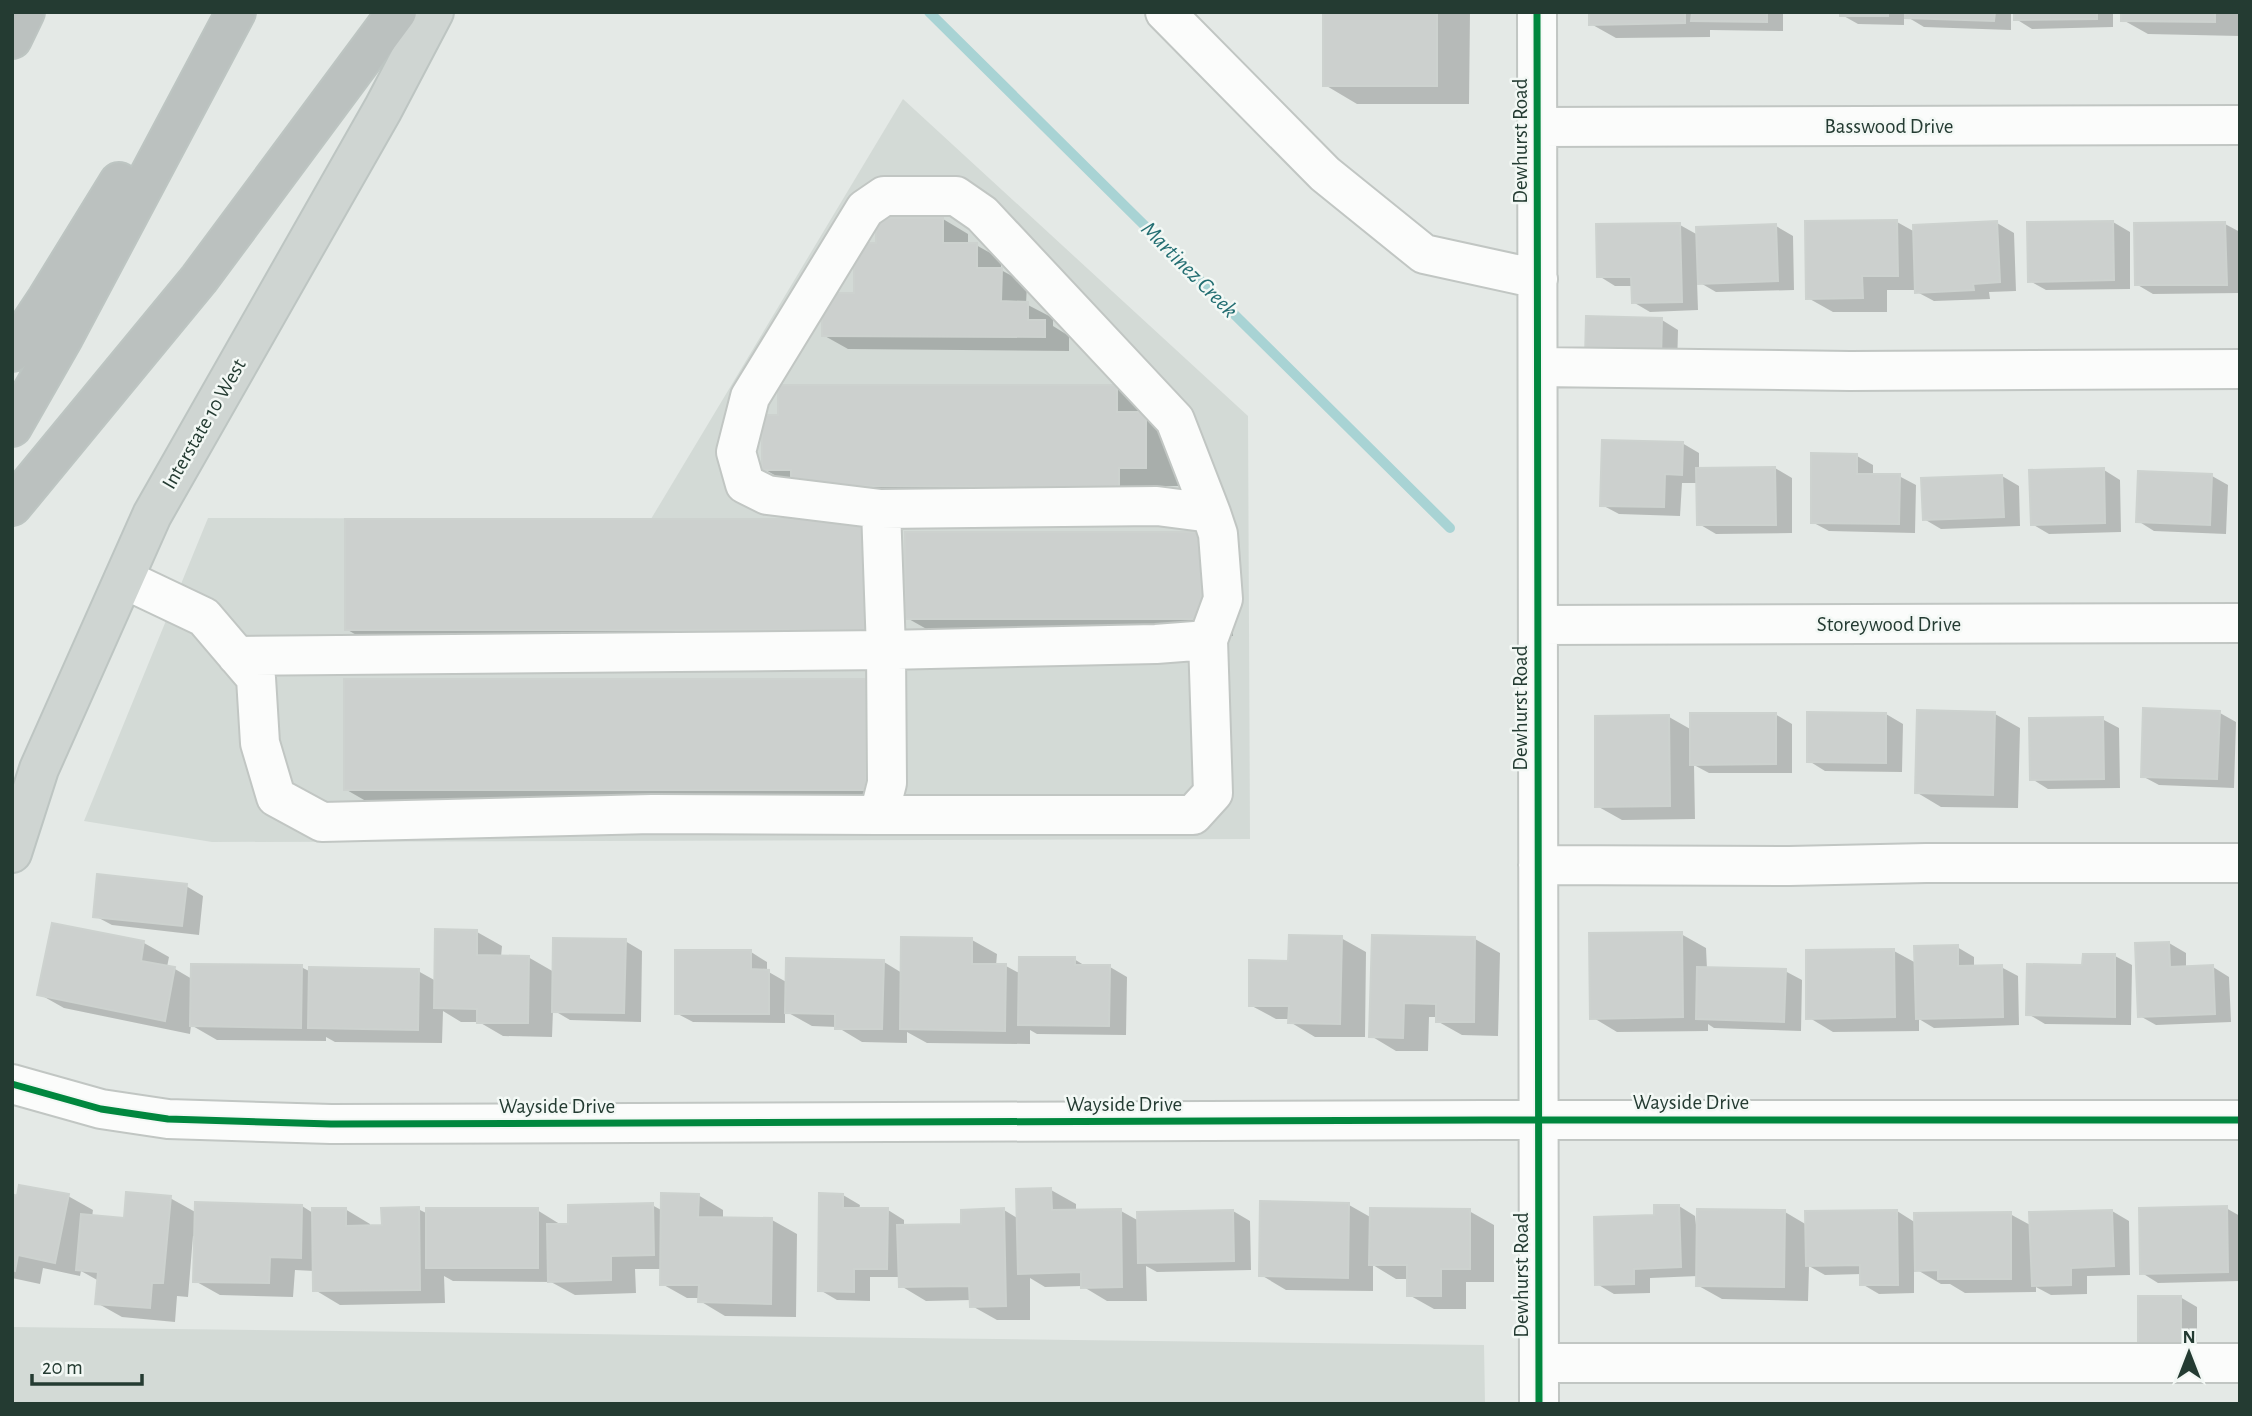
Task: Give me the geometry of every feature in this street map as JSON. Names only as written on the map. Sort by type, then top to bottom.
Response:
[{"type":"highway","points":[[12,39],[25,12]]},
{"type":"highway","points":[[12,352],[222,12]]},
{"type":"highway","points":[[12,427],[64,336],[236,12]]},
{"type":"highway","points":[[12,506],[199,279],[397,12]]},
{"type":"main road","name":"Interstate 10 West","points":[[12,853],[39,769],[152,515],[369,133],[434,12]]},
{"type":"street","points":[[1165,12],[1325,174],[1424,254],[1538,279]]},
{"type":"street","name":"Dewhurst Road","points":[[1537,12],[1539,1404]]},
{"type":"street","name":"Basswood Drive","points":[[1538,127],[2240,125]]},
{"type":"street","points":[[124,579],[204,617],[256,678],[260,743],[276,797],[322,822],[652,814],[1193,815],[1213,793],[1208,640],[1223,598],[1218,534],[1211,513],[1175,420],[982,214],[956,196],[884,196],[865,209],[750,397],[736,452],[745,484],[766,495],[881,509],[1157,506],[1211,513]]},
{"type":"street","points":[[1538,367],[1850,371],[2240,369]]},
{"type":"street","points":[[879,815],[887,783],[881,509]]},
{"type":"street","name":"Storeywood Drive","points":[[1538,625],[2240,623]]},
{"type":"street","points":[[237,656],[886,650],[1156,644],[1208,640]]},
{"type":"street","points":[[1538,865],[2240,863]]},
{"type":"street","name":"Wayside Drive","points":[[12,1084],[101,1110],[168,1119],[331,1124],[2240,1120]]},
{"type":"street","points":[[1539,1363],[2240,1363]]},
{"type":"shaded area","points":[[903,99],[1248,416],[1250,839],[212,842],[84,821],[208,518],[651,519]]},
{"type":"shaded area","points":[[12,1327],[1484,1345],[1485,1404],[12,1404]]},
{"type":"building","points":[[1323,12],[1437,12],[1437,86],[1323,86]]},
{"type":"building","points":[[1589,12],[1685,12],[1685,23],[1589,25]]},
{"type":"building","points":[[1692,12],[1767,12],[1767,22],[1691,21]]},
{"type":"building","points":[[1840,12],[1888,12],[1888,16],[1840,16]]},
{"type":"building","points":[[1905,12],[1995,12],[1994,21],[1905,18]]},
{"type":"building","points":[[2014,12],[2097,12],[2097,19],[2014,20]]},
{"type":"building","points":[[2121,12],[2215,12],[2215,22],[2121,21]]},
{"type":"building","points":[[876,218],[943,218],[943,243],[977,243],[977,268],[1002,268],[1001,301],[1028,302],[1028,320],[1045,320],[1045,337],[822,336],[822,293],[854,293],[854,243],[876,243]]},
{"type":"building","points":[[1897,220],[1898,276],[1862,276],[1863,298],[1806,299],[1805,221]]},
{"type":"building","points":[[1997,221],[2000,282],[1973,284],[1974,290],[1915,293],[1913,225]]},
{"type":"building","points":[[2113,221],[2114,280],[2028,282],[2027,222]]},
{"type":"building","points":[[2225,222],[2227,285],[2135,285],[2134,223]]},
{"type":"building","points":[[1680,223],[1682,302],[1632,303],[1631,277],[1597,277],[1596,224]]},
{"type":"building","points":[[1776,224],[1778,281],[1698,284],[1696,227]]},
{"type":"building","points":[[1586,316],[1662,318],[1661,360],[1585,358]]},
{"type":"building","points":[[778,385],[1117,385],[1117,412],[1146,412],[1146,468],[1119,468],[1119,487],[791,486],[791,470],[762,470],[762,415],[778,415]]},
{"type":"building","points":[[1602,440],[1683,442],[1682,475],[1665,474],[1664,507],[1600,506]]},
{"type":"building","points":[[1811,453],[1857,454],[1857,474],[1900,474],[1899,524],[1811,523]]},
{"type":"building","points":[[1775,467],[1776,525],[1697,525],[1696,468]]},
{"type":"building","points":[[2104,468],[2105,523],[2031,525],[2029,470]]},
{"type":"building","points":[[2138,471],[2212,474],[2210,525],[2136,522]]},
{"type":"building","points":[[2002,475],[2004,517],[1923,520],[1921,478]]},
{"type":"building","points":[[345,519],[866,519],[866,630],[345,630]]},
{"type":"building","points":[[905,532],[1201,532],[1201,619],[905,619]]},
{"type":"building","points":[[344,679],[866,679],[866,790],[344,790]]},
{"type":"building","points":[[2143,708],[2220,711],[2217,779],[2141,777]]},
{"type":"building","points":[[1917,710],[1995,712],[1993,795],[1915,793]]},
{"type":"building","points":[[1807,712],[1886,713],[1886,763],[1807,762]]},
{"type":"building","points":[[1690,713],[1776,713],[1776,764],[1690,765]]},
{"type":"building","points":[[1669,715],[1670,806],[1595,807],[1595,716]]},
{"type":"building","points":[[2103,717],[2104,779],[2030,780],[2029,718]]},
{"type":"building","points":[[97,874],[187,884],[182,926],[93,917]]},
{"type":"building","points":[[52,923],[144,941],[141,961],[175,967],[165,1021],[37,995]]},
{"type":"building","points":[[435,929],[477,930],[477,955],[529,956],[528,1023],[477,1023],[477,1009],[434,1008]]},
{"type":"building","points":[[1682,932],[1683,1017],[1590,1019],[1589,933]]},
{"type":"building","points":[[1289,935],[1342,936],[1340,1024],[1288,1023],[1289,1006],[1249,1006],[1249,960],[1288,961]]},
{"type":"building","points":[[1372,935],[1475,937],[1474,1022],[1436,1022],[1436,1004],[1404,1003],[1403,1038],[1369,1037]]},
{"type":"building","points":[[901,937],[972,938],[972,964],[1006,964],[1005,1031],[900,1029]]},
{"type":"building","points":[[553,938],[626,939],[624,1013],[552,1012]]},
{"type":"building","points":[[2169,942],[2170,967],[2213,965],[2215,1014],[2138,1017],[2135,943]]},
{"type":"building","points":[[1958,945],[1958,966],[2002,965],[2003,1017],[1916,1019],[1914,946]]},
{"type":"building","points":[[1894,949],[1895,1017],[1806,1019],[1806,950]]},
{"type":"building","points":[[675,950],[751,950],[751,969],[769,970],[769,1014],[675,1014]]},
{"type":"building","points":[[2083,954],[2115,954],[2115,1017],[2026,1015],[2027,964],[2082,965]]},
{"type":"building","points":[[1019,957],[1075,957],[1075,965],[1110,965],[1109,1026],[1018,1025]]},
{"type":"building","points":[[786,958],[884,960],[882,1029],[835,1029],[835,1014],[785,1013]]},
{"type":"building","points":[[191,964],[302,965],[301,1028],[190,1026]]},
{"type":"building","points":[[309,967],[419,969],[418,1030],[308,1028]]},
{"type":"building","points":[[1697,967],[1786,969],[1784,1022],[1696,1019]]},
{"type":"building","points":[[19,1185],[69,1194],[55,1263],[18,1255],[15,1271],[12,1270],[12,1194],[17,1196]]},
{"type":"building","points":[[1051,1188],[1052,1210],[1121,1209],[1122,1287],[1081,1288],[1081,1272],[1018,1274],[1016,1189]]},
{"type":"building","points":[[126,1192],[171,1196],[163,1283],[152,1283],[150,1308],[95,1304],[98,1272],[76,1270],[81,1214],[124,1218]]},
{"type":"building","points":[[661,1193],[699,1194],[698,1217],[772,1218],[771,1304],[698,1302],[699,1285],[660,1285]]},
{"type":"building","points":[[819,1193],[843,1194],[843,1208],[888,1208],[887,1269],[854,1269],[854,1292],[818,1291]]},
{"type":"building","points":[[1260,1201],[1349,1203],[1348,1278],[1259,1276]]},
{"type":"building","points":[[195,1202],[302,1205],[301,1258],[270,1257],[269,1283],[193,1282]]},
{"type":"building","points":[[653,1203],[654,1255],[611,1256],[611,1280],[548,1282],[547,1224],[568,1224],[568,1205]]},
{"type":"building","points":[[1654,1205],[1679,1205],[1681,1267],[1634,1269],[1634,1284],[1595,1285],[1594,1217],[1654,1215]]},
{"type":"building","points":[[2227,1206],[2228,1272],[2140,1274],[2139,1208]]},
{"type":"building","points":[[419,1207],[420,1290],[313,1291],[312,1208],[346,1208],[346,1226],[382,1225],[381,1208]]},
{"type":"building","points":[[426,1208],[538,1208],[538,1268],[426,1268]]},
{"type":"building","points":[[1004,1208],[1006,1306],[970,1307],[969,1286],[899,1287],[897,1225],[961,1224],[961,1210]]},
{"type":"building","points":[[1370,1208],[1470,1209],[1470,1269],[1441,1269],[1441,1296],[1407,1296],[1407,1265],[1369,1265]]},
{"type":"building","points":[[1697,1209],[1785,1210],[1784,1287],[1696,1286]]},
{"type":"building","points":[[1233,1210],[1234,1261],[1138,1263],[1137,1212]]},
{"type":"building","points":[[1897,1210],[1898,1285],[1860,1285],[1860,1265],[1806,1266],[1805,1211]]},
{"type":"building","points":[[2112,1210],[2114,1266],[2071,1268],[2071,1285],[2032,1286],[2029,1212]]},
{"type":"building","points":[[2011,1212],[2011,1279],[1938,1279],[1938,1270],[1915,1271],[1914,1213]]},
{"type":"building","points":[[2138,1296],[2181,1296],[2181,1347],[2138,1348]]},
{"type":"waterway","name":"Martinez Creek","points":[[929,12],[1450,528]]},
{"type":"cycle path","points":[[1537,12],[1539,1404]]},
{"type":"cycle path","points":[[12,1084],[101,1109],[168,1119],[331,1124],[2240,1120]]}]
